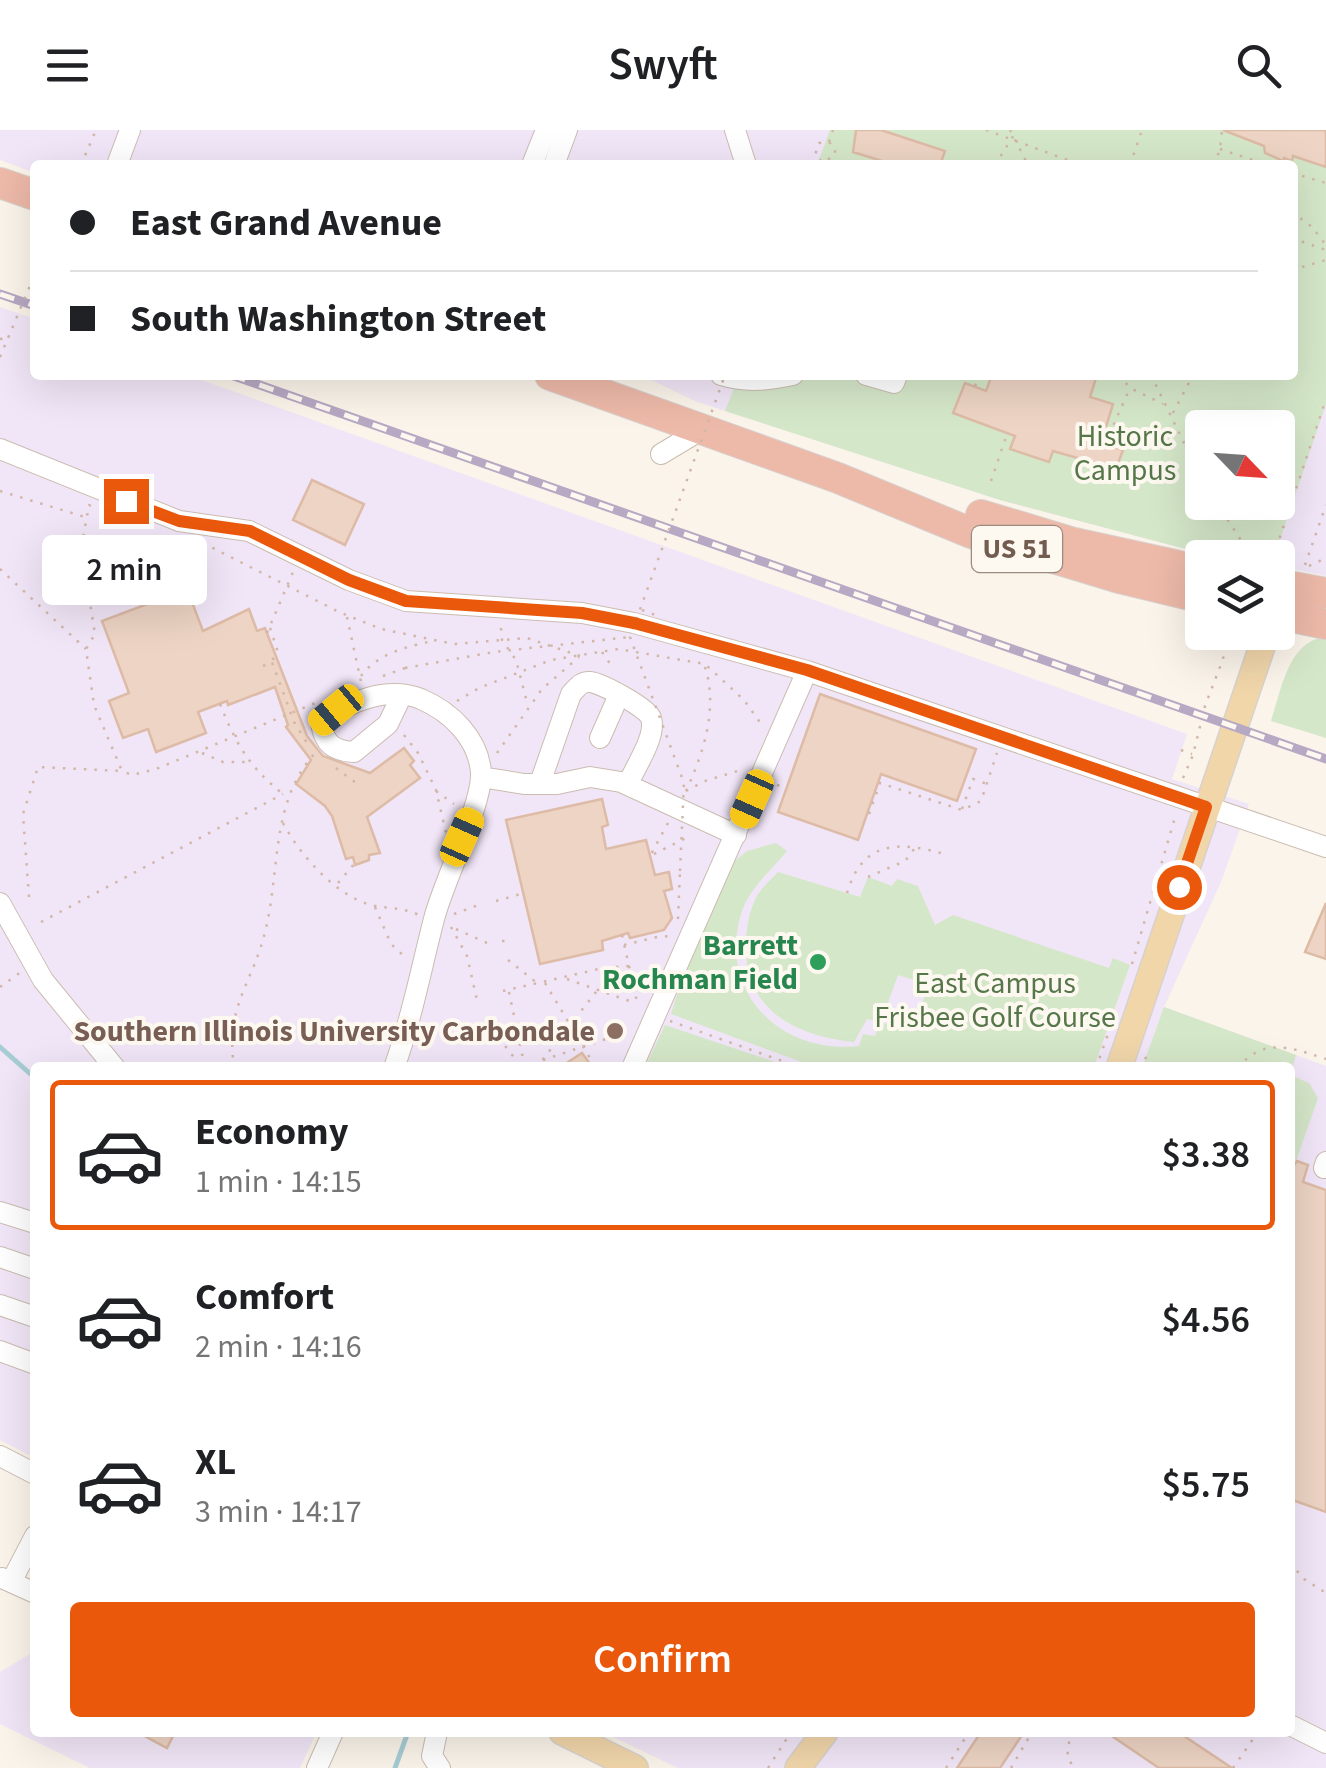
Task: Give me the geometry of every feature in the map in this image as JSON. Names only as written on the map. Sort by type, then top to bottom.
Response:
[{"type":"highway","points":[[0,183],[30,193]]},
{"type":"highway","name":"US 51","points":[[563,380],[838,478],[1037,556],[1185,594]]},
{"type":"highway","points":[[597,380],[633,406]]},
{"type":"highway","name":"US 51","points":[[838,478],[1074,543],[1185,567]]},
{"type":"highway","points":[[1295,587],[1326,593]]},
{"type":"highway","points":[[1295,618],[1326,624]]},
{"type":"main road","points":[[1121,1062],[1261,650]]},
{"type":"main road","points":[[572,1737],[634,1768]]},
{"type":"main road","points":[[798,1768],[821,1737]]},
{"type":"street","points":[[119,160],[130,130]]},
{"type":"street","points":[[534,160],[546,130]]},
{"type":"street","points":[[556,160],[567,130]]},
{"type":"street","points":[[735,130],[744,160]]},
{"type":"street","points":[[737,380],[768,380]]},
{"type":"street","points":[[661,454],[701,430]]},
{"type":"street","points":[[0,450],[179,521],[250,531],[349,580],[406,601],[582,613],[680,635],[807,670],[1326,848]]},
{"type":"street","points":[[634,1062],[728,831],[776,745],[807,670]]},
{"type":"street","points":[[540,784],[571,694],[581,683],[592,682],[646,708],[652,720],[651,734],[628,784]]},
{"type":"street","points":[[396,1062],[412,1015],[434,919],[482,778],[478,754],[455,720],[438,707],[412,696],[401,697]]},
{"type":"street","points":[[600,738],[619,696]]},
{"type":"street","points":[[482,778],[557,784],[590,776],[628,784],[728,831]]},
{"type":"street","points":[[0,903],[43,980],[109,1062]]},
{"type":"street","points":[[0,1212],[30,1221]]},
{"type":"street","points":[[0,1257],[30,1268]]},
{"type":"street","points":[[0,1304],[30,1315]]},
{"type":"street","points":[[0,1351],[30,1362]]},
{"type":"street","points":[[0,1456],[30,1471]]},
{"type":"street","points":[[30,1543],[5,1580],[30,1592]]},
{"type":"street","points":[[1295,1728],[1326,1743]]},
{"type":"street","points":[[317,1768],[331,1737]]},
{"type":"street","points":[[433,1764],[436,1737]]},
{"type":"path","points":[[83,160],[96,130]]},
{"type":"path","points":[[829,142],[832,130]]},
{"type":"path","points":[[986,130],[1068,160]]},
{"type":"path","points":[[1010,130],[1025,160]]},
{"type":"path","points":[[998,160],[1017,130]]},
{"type":"path","points":[[1132,160],[1142,130]]},
{"type":"path","points":[[1216,160],[1222,130]]},
{"type":"path","points":[[829,142],[835,149],[830,160]]},
{"type":"path","points":[[818,160],[815,148],[819,143],[829,142]]},
{"type":"path","points":[[1220,149],[1253,160]]},
{"type":"path","points":[[1298,175],[1326,183]]},
{"type":"path","points":[[1298,216],[1312,227],[1326,248]]},
{"type":"path","points":[[1298,240],[1326,248]]},
{"type":"path","points":[[1298,268],[1326,260]]},
{"type":"path","points":[[0,356],[30,286]]},
{"type":"path","points":[[0,340],[8,338]]},
{"type":"path","points":[[678,923],[684,783],[630,637],[721,380]]},
{"type":"path","points":[[974,386],[977,380]]},
{"type":"path","points":[[1123,380],[1130,388],[1167,406]]},
{"type":"path","points":[[1154,380],[1185,443]]},
{"type":"path","points":[[1172,414],[1191,380]]},
{"type":"path","points":[[1105,444],[1130,388]]},
{"type":"path","points":[[1278,540],[1326,398]]},
{"type":"path","points":[[991,480],[1007,434]]},
{"type":"path","points":[[0,491],[87,517]]},
{"type":"path","points":[[86,649],[95,634],[84,566],[87,517],[89,505],[105,510]]},
{"type":"path","points":[[1326,505],[1306,567],[1326,558]]},
{"type":"path","points":[[202,543],[381,629],[454,644],[527,638],[580,656]]},
{"type":"path","points":[[0,569],[86,649],[94,705],[122,771]]},
{"type":"path","points":[[266,633],[294,571]]},
{"type":"path","points":[[640,610],[658,616]]},
{"type":"path","points":[[346,615],[362,684]]},
{"type":"path","points":[[269,627],[277,649],[272,662]]},
{"type":"path","points":[[501,628],[502,640],[516,660],[528,706]]},
{"type":"path","points":[[680,635],[744,700],[776,745]]},
{"type":"path","points":[[376,678],[405,668],[494,652],[630,637]]},
{"type":"path","points":[[360,677],[366,668],[402,648],[434,641]]},
{"type":"path","points":[[455,702],[479,688],[551,660],[602,650],[647,652],[705,664]]},
{"type":"path","points":[[602,650],[610,668]]},
{"type":"path","points":[[1182,779],[1225,650]]},
{"type":"path","points":[[493,758],[528,706],[580,656]]},
{"type":"path","points":[[685,792],[708,722],[710,688],[705,664]]},
{"type":"path","points":[[28,898],[22,814],[38,767],[143,773],[326,698]]},
{"type":"path","points":[[220,704],[248,762],[289,797]]},
{"type":"path","points":[[404,734],[436,790],[445,832],[451,836]]},
{"type":"path","points":[[869,814],[880,782],[962,810],[981,801],[1003,737]]},
{"type":"path","points":[[1181,750],[1193,755]]},
{"type":"path","points":[[201,752],[224,762],[248,762]]},
{"type":"path","points":[[234,1062],[232,1024],[267,924],[282,822],[297,776],[316,752]]},
{"type":"path","points":[[962,810],[973,778],[986,784]]},
{"type":"path","points":[[436,790],[463,808]]},
{"type":"path","points":[[40,922],[283,794]]},
{"type":"path","points":[[1131,968],[1176,807]]},
{"type":"path","points":[[671,817],[650,856],[696,833],[728,831]]},
{"type":"path","points":[[282,822],[305,857],[337,885],[374,906],[394,906],[423,917]]},
{"type":"path","points":[[847,893],[854,871],[864,857],[884,849],[916,847],[948,856]]},
{"type":"path","points":[[868,876],[905,861],[916,847]]},
{"type":"path","points":[[337,885],[355,863]]},
{"type":"path","points":[[670,880],[680,879]]},
{"type":"path","points":[[496,901],[524,893]]},
{"type":"path","points":[[446,916],[481,904]]},
{"type":"path","points":[[374,906],[394,949],[413,959]]},
{"type":"path","points":[[448,924],[467,956],[476,1000]]},
{"type":"path","points":[[453,929],[486,943]]},
{"type":"path","points":[[622,935],[636,1004]]},
{"type":"path","points":[[624,945],[661,936],[677,938]]},
{"type":"path","points":[[508,960],[538,984]]},
{"type":"path","points":[[523,1062],[506,991],[630,966]]},
{"type":"path","points":[[541,1060],[616,967]]},
{"type":"path","points":[[0,987],[26,969]]},
{"type":"path","points":[[563,977],[636,1004],[644,1012]]},
{"type":"path","points":[[544,982],[592,1062]]},
{"type":"path","points":[[668,1021],[785,1062]]},
{"type":"path","points":[[486,1022],[519,1062]]},
{"type":"path","points":[[541,1060],[636,1029]]},
{"type":"path","points":[[1244,1062],[1265,1047],[1286,1046],[1326,1059]]},
{"type":"path","points":[[1144,1056],[1148,1062]]},
{"type":"path","points":[[1295,1569],[1326,1592]]},
{"type":"path","points":[[768,1768],[787,1737]]},
{"type":"path","points":[[946,1768],[966,1737]]},
{"type":"path","points":[[1012,1768],[1029,1737]]},
{"type":"path","points":[[1071,1737],[1067,1756],[1074,1768]]},
{"type":"path","points":[[1233,1768],[1255,1737]]},
{"type":"path","points":[[1020,1738],[1026,1742]]},
{"type":"shaded area","name":"Historic Campus","points":[[0,130],[1326,130],[1326,576],[1295,570],[1295,540],[1185,540],[1185,549],[1000,500],[695,401],[651,380],[1298,380],[1298,160],[30,160],[30,171],[0,160]]},
{"type":"shaded area","name":"Southern Illinois University Carbondale","points":[[0,307],[30,317],[30,380],[202,380],[1187,734],[1172,779],[1249,804],[1221,882],[1164,1007],[1326,1066],[1326,1768],[678,1768],[613,1737],[1295,1737],[1295,1062],[30,1062],[30,1455],[0,1440]]},
{"type":"shaded area","points":[[30,1654],[30,1737],[314,1737],[300,1768],[90,1768],[0,1724],[0,1672]]},
{"type":"green space","name":"Historic Campus","points":[[830,130],[1326,130],[1326,404],[1295,495],[1295,410],[1185,410],[1185,520],[1287,520],[1280,540],[1185,540],[1185,549],[1000,500],[725,411],[737,380],[1298,380],[1298,160],[819,160]]},
{"type":"green space","points":[[1326,637],[1326,738],[1271,721],[1295,657],[1313,640]]},
{"type":"green space","name":"East Campus Frisbee Golf Course","points":[[776,843],[787,851],[749,896],[736,943],[738,969],[747,993],[781,1029],[831,1046],[859,1046],[863,1034],[875,1036],[880,1022],[867,1019],[854,1042],[832,1039],[793,1025],[763,1002],[747,965],[746,942],[750,912],[762,889],[778,872],[860,897],[868,877],[892,886],[897,879],[918,886],[935,925],[953,915],[1109,968],[1113,958],[1130,965],[1096,1062],[801,1062],[671,1014],[686,966],[731,864],[747,851]],"holes":[[[898,975],[929,985],[911,1032],[881,1022]]]},
{"type":"green space","name":"East Campus Frisbee Golf Course","points":[[1164,1007],[1296,1055],[1294,1062],[1144,1062]]},
{"type":"green space","points":[[665,1025],[775,1062],[647,1062]]},
{"type":"green space","points":[[1295,1077],[1309,1083],[1318,1098],[1295,1164]]},
{"type":"building","points":[[856,130],[881,130],[945,151],[942,160],[879,160],[853,152]]},
{"type":"building","points":[[1223,130],[1326,130],[1326,167],[1293,156],[1292,160],[1281,160],[1265,153],[1264,146]]},
{"type":"building","points":[[990,380],[1095,380],[1090,397],[1113,404],[1101,443],[1123,450],[1116,469],[1053,451],[1049,462],[1010,449],[1015,436],[953,413],[965,383],[986,391]]},
{"type":"building","points":[[312,480],[364,504],[345,545],[293,520]]},
{"type":"building","points":[[187,589],[203,631],[249,609],[257,631],[265,628],[307,736],[323,756],[370,773],[404,748],[414,761],[410,765],[420,778],[367,817],[380,853],[355,865],[353,857],[346,859],[332,816],[296,784],[311,760],[286,727],[275,687],[198,712],[206,733],[156,752],[148,729],[123,738],[109,701],[129,693],[102,621]]},
{"type":"building","points":[[820,694],[976,749],[957,801],[881,774],[858,840],[778,812]]},
{"type":"building","points":[[602,799],[608,825],[602,827],[606,849],[646,840],[655,875],[669,872],[672,889],[664,891],[672,918],[664,930],[630,938],[628,933],[602,941],[603,950],[540,964],[506,820]]},
{"type":"building","points":[[1326,903],[1326,959],[1305,952]]},
{"type":"building","points":[[582,1053],[589,1062],[568,1062]]},
{"type":"building","points":[[1297,1161],[1308,1165],[1303,1182],[1326,1190],[1326,1512],[1295,1501]]},
{"type":"building","points":[[146,1737],[172,1737],[167,1748]]},
{"type":"building","points":[[978,1737],[1021,1737],[1000,1768],[957,1768]]},
{"type":"building","points":[[1113,1737],[1186,1737],[1232,1768],[1159,1768]]},
{"type":"waterway","points":[[0,1047],[30,1074]]},
{"type":"waterway","points":[[395,1768],[406,1737]]},
{"type":"railway","points":[[0,294],[30,304]]},
{"type":"railway","points":[[245,380],[1326,759]]},
{"type":"place","name":"Barrett Rochman Field","points":[[818,962]]},
{"type":"place","name":"Southern Illinois University Carbondale","points":[[615,1031]]},
{"type":"route","points":[[126,501],[179,521],[250,531],[349,580],[406,601],[582,613],[634,623],[807,670],[1206,807],[1179,887]]}]
